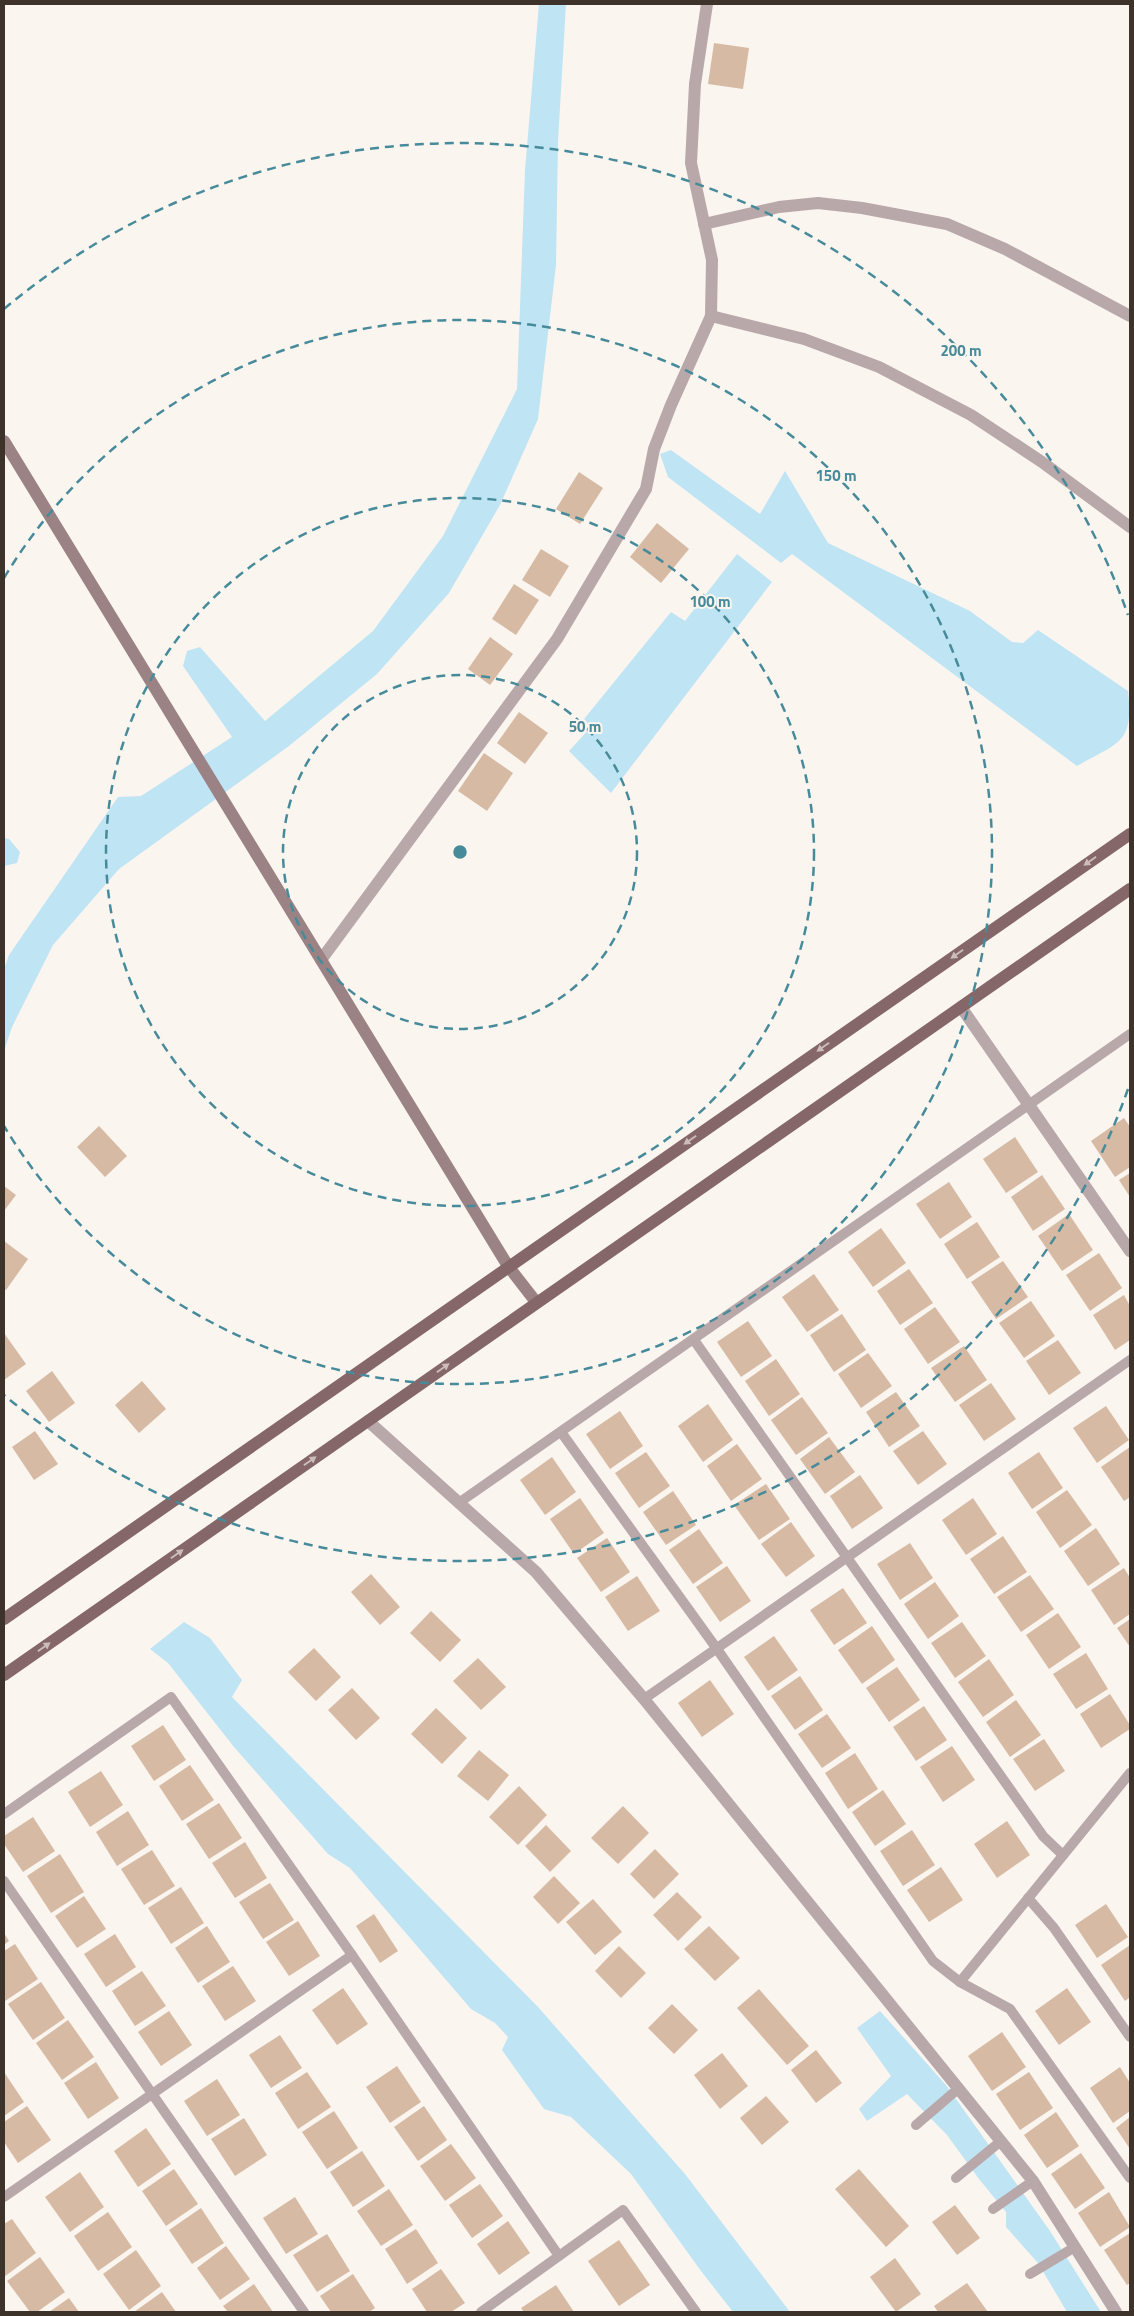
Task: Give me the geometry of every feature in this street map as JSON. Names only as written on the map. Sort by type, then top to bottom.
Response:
[{"type":"main road","points":[[4,1619],[1130,834]]},
{"type":"main road","points":[[4,1675],[536,1302],[1130,890]]},
{"type":"street","points":[[321,960],[557,639],[646,489],[654,449],[670,405],[711,316],[712,260],[691,163],[695,84],[707,4]]},
{"type":"street","points":[[704,224],[779,207],[818,203],[862,208],[947,224],[1006,249],[1130,316]]},
{"type":"street","points":[[711,316],[804,339],[879,367],[971,415],[1042,462],[1130,527]]},
{"type":"street","points":[[4,441],[508,1266],[536,1302]]},
{"type":"street","points":[[961,1007],[1130,1251]]},
{"type":"street","points":[[368,1421],[536,1572],[644,1699],[1033,2181],[1116,2312]]},
{"type":"lane","points":[[460,1502],[1130,1034]]},
{"type":"lane","points":[[694,1340],[1043,1836],[1063,1855]]},
{"type":"lane","points":[[644,1699],[1130,1360]]},
{"type":"lane","points":[[561,1432],[716,1649],[933,1961],[960,1982],[1010,2010],[1130,2178]]},
{"type":"lane","points":[[4,1814],[171,1697],[352,1954],[559,2256]]},
{"type":"lane","points":[[960,1982],[1130,1773]]},
{"type":"lane","points":[[4,1881],[304,2312]]},
{"type":"lane","points":[[1028,1898],[1054,1928],[1130,2037]]},
{"type":"lane","points":[[4,2197],[352,1954]]},
{"type":"lane","points":[[916,2125],[959,2088]]},
{"type":"lane","points":[[956,2178],[1001,2140]]},
{"type":"lane","points":[[993,2209],[1033,2181]]},
{"type":"lane","points":[[481,2312],[623,2210],[696,2312]]},
{"type":"lane","points":[[1030,2274],[1075,2247]]},
{"type":"water","points":[[539,4],[566,4],[558,142],[556,265],[538,419],[500,505],[449,593],[377,674],[289,746],[119,869],[53,945],[12,1027],[4,1051],[4,969],[9,955],[118,797],[141,796],[232,737],[183,666],[187,651],[200,647],[265,721],[373,631],[443,536],[517,389],[525,170]]},
{"type":"water","points":[[671,450],[760,514],[785,471],[828,543],[970,611],[1012,642],[1023,643],[1038,630],[1128,691],[1128,722],[1120,740],[1113,746],[1077,766],[792,554],[781,563],[668,477],[660,454]]},
{"type":"water","points":[[737,554],[772,582],[611,793],[569,751],[591,727],[584,719],[671,612],[685,621]]},
{"type":"water","points":[[4,838],[9,839],[20,852],[17,863],[4,866]]},
{"type":"water","points":[[184,1622],[210,1638],[242,1680],[232,1697],[538,2007],[685,2174],[790,2312],[733,2312],[631,2174],[571,2117],[544,2109],[502,2050],[508,2037],[495,2023],[471,2009],[350,1868],[328,1854],[234,1747],[168,1663],[150,1649]]},
{"type":"water","points":[[880,2011],[946,2085],[1050,2231],[1101,2312],[1067,2312],[1038,2263],[1006,2227],[1006,2212],[947,2135],[907,2094],[867,2121],[859,2109],[891,2076],[857,2028]]},
{"type":"building","points":[[714,43],[749,48],[743,89],[708,84]]},
{"type":"building","points":[[579,472],[603,488],[580,524],[556,509]]},
{"type":"building","points":[[657,523],[689,549],[661,583],[630,557]]},
{"type":"building","points":[[541,549],[569,566],[550,597],[522,580]]},
{"type":"building","points":[[514,584],[539,600],[516,635],[492,619]]},
{"type":"building","points":[[490,637],[513,654],[490,685],[468,669]]},
{"type":"building","points":[[519,712],[548,733],[525,764],[497,743]]},
{"type":"building","points":[[484,753],[513,773],[487,811],[458,791]]},
{"type":"building","points":[[1124,1118],[1130,1127],[1130,1167],[1115,1177],[1091,1141]]},
{"type":"building","points":[[99,1126],[127,1156],[105,1177],[77,1147]]},
{"type":"building","points":[[1015,1137],[1038,1172],[1006,1193],[983,1159]]},
{"type":"building","points":[[1130,1173],[1130,1197],[1119,1180]]},
{"type":"building","points":[[1042,1175],[1065,1209],[1033,1231],[1011,1197]]},
{"type":"building","points":[[949,1182],[972,1217],[940,1239],[916,1204]]},
{"type":"building","points":[[4,1186],[16,1195],[4,1211]]},
{"type":"building","points":[[1069,1214],[1093,1250],[1062,1271],[1038,1236]]},
{"type":"building","points":[[977,1222],[1000,1257],[967,1279],[944,1244]]},
{"type":"building","points":[[881,1228],[906,1263],[873,1287],[848,1252]]},
{"type":"building","points":[[4,1241],[28,1259],[6,1290],[4,1289]]},
{"type":"building","points":[[1099,1253],[1122,1288],[1090,1311],[1066,1275]]},
{"type":"building","points":[[1003,1261],[1028,1297],[996,1319],[971,1282]]},
{"type":"building","points":[[909,1269],[933,1303],[900,1325],[877,1291]]},
{"type":"building","points":[[814,1274],[839,1310],[807,1332],[782,1297]]},
{"type":"building","points":[[1124,1295],[1130,1306],[1130,1340],[1115,1350],[1093,1315]]},
{"type":"building","points":[[1031,1301],[1055,1336],[1024,1358],[999,1323]]},
{"type":"building","points":[[935,1307],[960,1342],[928,1364],[904,1329]]},
{"type":"building","points":[[842,1314],[866,1350],[834,1372],[810,1335]]},
{"type":"building","points":[[748,1321],[772,1356],[741,1377],[717,1342]]},
{"type":"building","points":[[4,1333],[26,1364],[4,1380]]},
{"type":"building","points":[[1058,1340],[1081,1373],[1049,1395],[1026,1361]]},
{"type":"building","points":[[964,1346],[987,1380],[955,1402],[931,1368]]},
{"type":"building","points":[[868,1353],[892,1386],[861,1408],[838,1374]]},
{"type":"building","points":[[776,1359],[800,1394],[769,1416],[745,1381]]},
{"type":"building","points":[[52,1371],[75,1403],[49,1422],[26,1391]]},
{"type":"building","points":[[142,1381],[166,1409],[139,1433],[115,1405]]},
{"type":"building","points":[[991,1383],[1016,1419],[984,1441],[959,1405]]},
{"type":"building","points":[[896,1392],[920,1426],[889,1447],[866,1412]]},
{"type":"building","points":[[802,1397],[828,1433],[796,1455],[771,1420]]},
{"type":"building","points":[[708,1404],[733,1440],[703,1462],[678,1426]]},
{"type":"building","points":[[1106,1406],[1129,1440],[1097,1463],[1073,1428]]},
{"type":"building","points":[[620,1411],[643,1446],[610,1469],[586,1434]]},
{"type":"building","points":[[35,1431],[58,1464],[34,1480],[12,1447]]},
{"type":"building","points":[[923,1431],[947,1464],[918,1485],[893,1451]]},
{"type":"building","points":[[829,1437],[855,1472],[825,1494],[800,1459]]},
{"type":"building","points":[[737,1444],[762,1479],[731,1501],[707,1466]]},
{"type":"building","points":[[1130,1447],[1130,1497],[1124,1501],[1101,1467]]},
{"type":"building","points":[[646,1452],[670,1486],[639,1508],[615,1473]]},
{"type":"building","points":[[1039,1452],[1063,1488],[1032,1509],[1008,1473]]},
{"type":"building","points":[[552,1457],[576,1492],[545,1515],[520,1480]]},
{"type":"building","points":[[860,1475],[883,1508],[852,1529],[830,1496]]},
{"type":"building","points":[[766,1484],[790,1519],[759,1540],[734,1505]]},
{"type":"building","points":[[1067,1490],[1092,1525],[1060,1548],[1036,1512]]},
{"type":"building","points":[[673,1491],[696,1525],[666,1545],[643,1512]]},
{"type":"building","points":[[580,1498],[604,1533],[574,1554],[550,1519]]},
{"type":"building","points":[[973,1498],[997,1534],[966,1555],[942,1520]]},
{"type":"building","points":[[791,1522],[815,1556],[786,1577],[761,1544]]},
{"type":"building","points":[[1096,1528],[1120,1564],[1088,1586],[1064,1551]]},
{"type":"building","points":[[699,1529],[723,1563],[693,1584],[669,1550]]},
{"type":"building","points":[[1003,1536],[1027,1572],[994,1594],[970,1559]]},
{"type":"building","points":[[607,1538],[630,1572],[601,1592],[577,1558]]},
{"type":"building","points":[[910,1543],[933,1578],[900,1600],[877,1564]]},
{"type":"building","points":[[727,1566],[751,1601],[720,1622],[696,1587]]},
{"type":"building","points":[[1124,1568],[1130,1578],[1130,1614],[1114,1625],[1091,1590]]},
{"type":"building","points":[[371,1574],[400,1607],[380,1625],[351,1592]]},
{"type":"building","points":[[1030,1575],[1054,1609],[1021,1632],[997,1597]]},
{"type":"building","points":[[637,1576],[660,1611],[628,1631],[605,1597]]},
{"type":"building","points":[[935,1582],[959,1616],[928,1639],[904,1604]]},
{"type":"building","points":[[843,1588],[867,1623],[834,1645],[810,1610]]},
{"type":"building","points":[[431,1611],[461,1640],[440,1662],[410,1633]]},
{"type":"building","points":[[1058,1613],[1081,1647],[1049,1669],[1026,1635]]},
{"type":"building","points":[[1130,1619],[1130,1647],[1117,1628]]},
{"type":"building","points":[[962,1622],[986,1656],[955,1678],[931,1643]]},
{"type":"building","points":[[872,1626],[895,1660],[862,1684],[838,1650]]},
{"type":"building","points":[[774,1636],[798,1670],[768,1691],[744,1657]]},
{"type":"building","points":[[314,1648],[341,1677],[316,1701],[288,1672]]},
{"type":"building","points":[[1086,1653],[1108,1689],[1076,1709],[1053,1674]]},
{"type":"building","points":[[478,1658],[506,1687],[481,1710],[453,1681]]},
{"type":"building","points":[[989,1659],[1014,1695],[983,1717],[958,1682]]},
{"type":"building","points":[[897,1667],[920,1700],[889,1722],[866,1688]]},
{"type":"building","points":[[800,1676],[823,1710],[795,1730],[771,1696]]},
{"type":"building","points":[[710,1680],[734,1714],[702,1737],[678,1703]]},
{"type":"building","points":[[352,1688],[380,1718],[356,1740],[328,1710]]},
{"type":"building","points":[[1110,1694],[1130,1725],[1130,1729],[1101,1748],[1080,1714]]},
{"type":"building","points":[[1016,1700],[1041,1735],[1010,1757],[986,1722]]},
{"type":"building","points":[[924,1706],[947,1740],[916,1761],[893,1727]]},
{"type":"building","points":[[436,1708],[467,1738],[442,1764],[411,1734]]},
{"type":"building","points":[[827,1714],[851,1748],[822,1768],[798,1734]]},
{"type":"building","points":[[163,1725],[186,1760],[154,1781],[131,1746]]},
{"type":"building","points":[[1044,1739],[1065,1771],[1035,1791],[1013,1759]]},
{"type":"building","points":[[952,1746],[975,1780],[943,1802],[920,1767]]},
{"type":"building","points":[[479,1750],[509,1775],[488,1801],[457,1776]]},
{"type":"building","points":[[855,1753],[878,1789],[848,1809],[825,1773]]},
{"type":"building","points":[[190,1765],[214,1800],[182,1821],[159,1786]]},
{"type":"building","points":[[101,1771],[123,1805],[90,1827],[68,1792]]},
{"type":"building","points":[[519,1786],[547,1815],[518,1845],[489,1817]]},
{"type":"building","points":[[883,1790],[906,1824],[875,1846],[852,1812]]},
{"type":"building","points":[[219,1803],[242,1838],[209,1859],[186,1824]]},
{"type":"building","points":[[623,1806],[649,1833],[618,1864],[591,1838]]},
{"type":"building","points":[[128,1811],[149,1845],[117,1866],[96,1832]]},
{"type":"building","points":[[33,1817],[55,1851],[23,1872],[4,1844],[4,1836]]},
{"type":"building","points":[[1007,1821],[1030,1855],[997,1878],[974,1844]]},
{"type":"building","points":[[546,1825],[571,1851],[550,1872],[525,1846]]},
{"type":"building","points":[[912,1830],[935,1865],[903,1886],[880,1851]]},
{"type":"building","points":[[245,1842],[267,1878],[235,1898],[212,1863]]},
{"type":"building","points":[[655,1849],[679,1874],[654,1899],[630,1874]]},
{"type":"building","points":[[152,1850],[175,1886],[144,1905],[121,1869]]},
{"type":"building","points":[[60,1854],[84,1892],[51,1913],[27,1876]]},
{"type":"building","points":[[941,1867],[963,1900],[929,1922],[907,1890]]},
{"type":"building","points":[[554,1876],[580,1903],[558,1924],[533,1897]]},
{"type":"building","points":[[270,1883],[294,1920],[263,1939],[239,1902]]},
{"type":"building","points":[[181,1887],[204,1923],[171,1944],[148,1908]]},
{"type":"building","points":[[677,1892],[702,1917],[678,1941],[653,1915]]},
{"type":"building","points":[[84,1896],[106,1929],[77,1948],[55,1916]]},
{"type":"building","points":[[593,1899],[622,1932],[595,1955],[566,1922]]},
{"type":"building","points":[[1106,1904],[1128,1937],[1097,1958],[1075,1925]]},
{"type":"building","points":[[374,1914],[398,1951],[380,1963],[356,1926]]},
{"type":"building","points":[[298,1921],[320,1956],[289,1976],[266,1942]]},
{"type":"building","points":[[207,1926],[230,1962],[198,1983],[175,1948]]},
{"type":"building","points":[[709,1926],[740,1958],[715,1981],[684,1949]]},
{"type":"building","points":[[4,1933],[9,1941],[4,1945]]},
{"type":"building","points":[[115,1934],[136,1967],[106,1987],[84,1954]]},
{"type":"building","points":[[15,1944],[38,1979],[5,2001],[4,1951]]},
{"type":"building","points":[[1130,1945],[1130,1997],[1125,2001],[1101,1965]]},
{"type":"building","points":[[619,1946],[646,1973],[621,1998],[595,1971]]},
{"type":"building","points":[[233,1966],[256,2001],[225,2021],[202,1986]]},
{"type":"building","points":[[142,1971],[166,2006],[135,2026],[112,1991]]},
{"type":"building","points":[[41,1982],[65,2018],[33,2040],[8,2004]]},
{"type":"building","points":[[343,1988],[368,2024],[337,2045],[312,2010]]},
{"type":"building","points":[[1067,1988],[1091,2022],[1059,2045],[1035,2011]]},
{"type":"building","points":[[759,1989],[809,2046],[787,2065],[737,2008]]},
{"type":"building","points":[[672,2004],[698,2030],[674,2054],[648,2028]]},
{"type":"building","points":[[169,2011],[192,2045],[161,2066],[138,2032]]},
{"type":"building","points":[[68,2020],[94,2057],[62,2080],[36,2043]]},
{"type":"building","points":[[1002,2032],[1026,2067],[992,2091],[968,2056]]},
{"type":"building","points":[[280,2035],[302,2068],[271,2088],[249,2055]]},
{"type":"building","points":[[816,2050],[842,2083],[816,2103],[791,2070]]},
{"type":"building","points":[[722,2053],[748,2086],[720,2109],[694,2075]]},
{"type":"building","points":[[96,2062],[119,2098],[88,2119],[64,2083]]},
{"type":"building","points":[[397,2066],[421,2102],[390,2123],[366,2087]]},
{"type":"building","points":[[1120,2067],[1130,2083],[1130,2111],[1113,2123],[1090,2088]]},
{"type":"building","points":[[4,2072],[24,2102],[4,2116]]},
{"type":"building","points":[[307,2072],[331,2107],[298,2129],[275,2093]]},
{"type":"building","points":[[1029,2072],[1053,2108],[1020,2130],[996,2094]]},
{"type":"building","points":[[217,2079],[240,2115],[207,2136],[184,2101]]},
{"type":"building","points":[[766,2096],[789,2122],[762,2145],[740,2118]]},
{"type":"building","points":[[27,2106],[51,2140],[18,2163],[4,2142],[4,2122]]},
{"type":"building","points":[[424,2106],[447,2140],[418,2161],[394,2127]]},
{"type":"building","points":[[334,2111],[358,2148],[327,2169],[302,2132]]},
{"type":"building","points":[[1056,2112],[1079,2146],[1047,2168],[1024,2135]]},
{"type":"building","points":[[1130,2117],[1130,2149],[1116,2128]]},
{"type":"building","points":[[244,2118],[267,2155],[235,2176],[211,2139]]},
{"type":"building","points":[[146,2128],[171,2164],[138,2187],[114,2151]]},
{"type":"building","points":[[451,2144],[476,2178],[445,2201],[420,2166]]},
{"type":"building","points":[[362,2151],[385,2186],[353,2207],[330,2172]]},
{"type":"building","points":[[1081,2153],[1105,2188],[1075,2209],[1051,2174]]},
{"type":"building","points":[[174,2169],[198,2204],[166,2226],[142,2191]]},
{"type":"building","points":[[859,2169],[909,2226],[886,2247],[835,2189]]},
{"type":"building","points":[[80,2172],[104,2207],[70,2232],[45,2197]]},
{"type":"building","points":[[480,2184],[503,2216],[472,2238],[449,2205]]},
{"type":"building","points":[[389,2189],[413,2225],[381,2246],[357,2211]]},
{"type":"building","points":[[1109,2192],[1130,2227],[1100,2247],[1078,2213]]},
{"type":"building","points":[[295,2197],[318,2234],[286,2254],[263,2218]]},
{"type":"building","points":[[955,2205],[980,2238],[957,2255],[932,2222]]},
{"type":"building","points":[[201,2208],[224,2243],[192,2264],[169,2230]]},
{"type":"building","points":[[108,2212],[132,2247],[98,2271],[74,2236]]},
{"type":"building","points":[[12,2219],[36,2253],[4,2277],[4,2224]]},
{"type":"building","points":[[508,2221],[530,2253],[499,2275],[477,2244]]},
{"type":"building","points":[[416,2229],[438,2263],[407,2284],[385,2249]]},
{"type":"building","points":[[1130,2233],[1130,2283],[1127,2285],[1104,2250]]},
{"type":"building","points":[[327,2234],[350,2271],[317,2292],[293,2255]]},
{"type":"building","points":[[619,2240],[650,2285],[619,2306],[588,2261]]},
{"type":"building","points":[[226,2246],[250,2279],[220,2300],[197,2268]]},
{"type":"building","points":[[136,2250],[161,2286],[129,2310],[103,2274]]},
{"type":"building","points":[[40,2257],[65,2292],[37,2312],[30,2312],[7,2281]]},
{"type":"building","points":[[895,2258],[921,2294],[896,2312],[870,2277]]},
{"type":"building","points":[[441,2269],[465,2303],[451,2312],[427,2312],[412,2289]]},
{"type":"building","points":[[353,2274],[375,2308],[369,2312],[331,2312],[320,2296]]},
{"type":"building","points":[[967,2283],[988,2312],[938,2312],[934,2306]]},
{"type":"building","points":[[254,2284],[273,2312],[228,2312],[223,2306]]},
{"type":"building","points":[[556,2285],[574,2312],[524,2312],[521,2308]]},
{"type":"building","points":[[162,2292],[176,2312],[134,2312]]},
{"type":"building","points":[[69,2298],[79,2312],[49,2312]]}]
